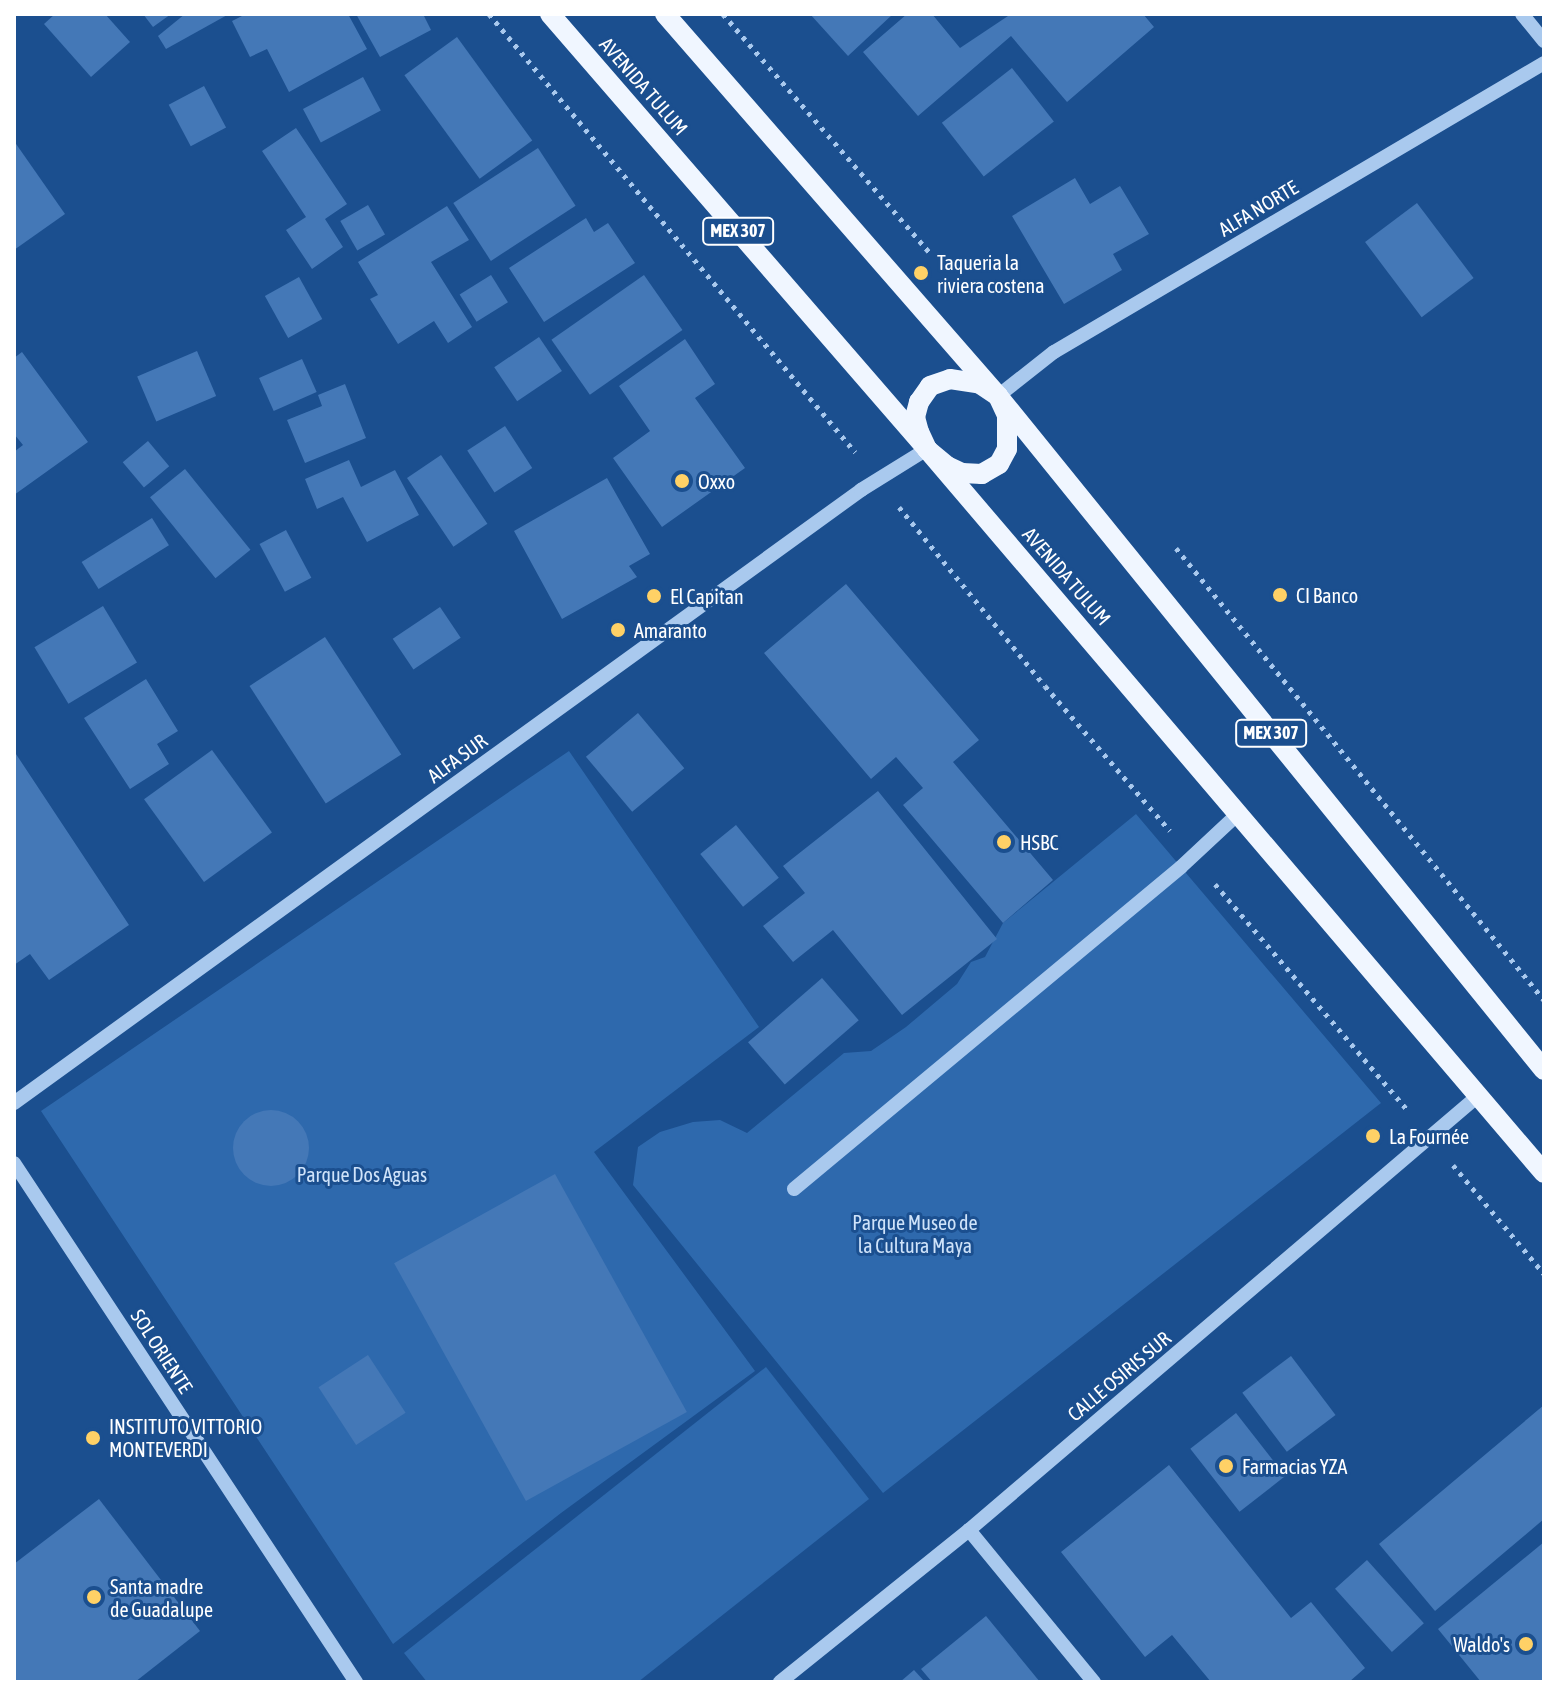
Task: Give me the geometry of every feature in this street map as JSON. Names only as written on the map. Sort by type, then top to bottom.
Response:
[{"type":"main road","name":"AVENIDA TULUM","points":[[550,14],[927,449],[1544,1173]]},
{"type":"main road","name":"MEX 307","points":[[665,14],[998,396],[1544,1070]]},
{"type":"main road","points":[[950,379],[968,381],[980,384],[998,396],[1009,429],[1007,449],[999,464],[982,474],[962,473],[947,466],[927,449],[915,417],[930,386],[950,379]]},
{"type":"street","points":[[1522,14],[1544,41]]},
{"type":"street","name":"ALFA NORTE","points":[[998,396],[1054,352],[1544,63]]},
{"type":"street","name":"ALFA SUR","points":[[14,1103],[878,480],[927,449]]},
{"type":"street","points":[[794,1189],[1193,857],[1239,813]]},
{"type":"street","name":"CALLE OSIRIS SUR","points":[[780,1682],[969,1530],[1479,1095]]},
{"type":"street","name":"SOL ORIENTE","points":[[14,1163],[356,1682]]},
{"type":"street","points":[[969,1530],[1094,1682]]},
{"type":"path","points":[[489,14],[878,480],[1045,686],[1544,1274]]},
{"type":"green space","name":"Parque Dos Aguas","points":[[569,751],[759,1027],[594,1152],[755,1371],[561,1513],[393,1644],[41,1111]]},
{"type":"green space","name":"Parque Museo de la Cultura Maya","points":[[1136,814],[1381,1103],[883,1493],[633,1185],[638,1147],[660,1132],[693,1122],[720,1120],[747,1133],[844,1053],[871,1051],[906,1027],[957,984],[971,962],[985,957],[1003,923]]},
{"type":"green space","points":[[766,1367],[869,1499],[638,1682],[427,1682],[404,1653]]},
{"type":"building","points":[[55,14],[105,14],[130,42],[91,77],[44,24]]},
{"type":"building","points":[[143,14],[171,14],[153,27]]},
{"type":"building","points":[[185,14],[229,14],[166,49],[158,36]]},
{"type":"building","points":[[246,14],[348,14],[367,49],[289,92],[267,49],[250,57],[232,21]]},
{"type":"building","points":[[356,14],[423,14],[431,30],[380,57]]},
{"type":"building","points":[[810,14],[893,14],[848,56]]},
{"type":"building","points":[[907,14],[932,14],[960,48],[1011,14],[1143,14],[1154,27],[1067,102],[1011,36],[918,116],[863,52]]},
{"type":"building","points":[[457,37],[532,141],[480,179],[404,75]]},
{"type":"building","points":[[1012,68],[1054,122],[984,176],[942,123]]},
{"type":"building","points":[[363,77],[381,111],[321,142],[303,109]]},
{"type":"building","points":[[204,86],[226,127],[191,146],[169,105]]},
{"type":"building","points":[[296,128],[347,204],[325,219],[343,247],[312,269],[286,230],[306,217],[262,151]]},
{"type":"building","points":[[14,141],[65,214],[14,250]]},
{"type":"building","points":[[538,148],[576,206],[491,261],[453,203]]},
{"type":"building","points":[[1075,178],[1090,204],[1120,186],[1149,234],[1113,254],[1122,270],[1064,304],[1012,216]]},
{"type":"building","points":[[1417,203],[1474,278],[1422,317],[1365,242]]},
{"type":"building","points":[[368,205],[385,234],[357,250],[340,221]]},
{"type":"building","points":[[447,206],[469,240],[431,262],[472,327],[448,343],[434,321],[398,344],[370,299],[378,295],[358,262]]},
{"type":"building","points":[[586,218],[594,232],[608,223],[635,263],[544,322],[509,268]]},
{"type":"building","points":[[491,275],[508,302],[477,322],[460,295]]},
{"type":"building","points":[[644,275],[682,330],[590,395],[551,340]]},
{"type":"building","points":[[299,277],[322,319],[288,338],[265,296]]},
{"type":"building","points":[[539,337],[562,371],[517,401],[494,367]]},
{"type":"building","points":[[685,339],[715,384],[695,398],[745,468],[662,527],[613,458],[650,431],[619,386]]},
{"type":"building","points":[[197,351],[216,396],[156,422],[137,376]]},
{"type":"building","points":[[22,352],[88,442],[14,495],[14,452],[23,445],[14,434],[14,358]]},
{"type":"building","points":[[302,359],[317,392],[274,411],[259,378]]},
{"type":"building","points":[[345,384],[366,438],[305,463],[287,420],[322,406],[318,395]]},
{"type":"building","points":[[505,426],[532,468],[494,492],[467,451]]},
{"type":"building","points":[[148,441],[169,466],[144,487],[123,462]]},
{"type":"building","points":[[441,455],[487,524],[453,547],[407,478]]},
{"type":"building","points":[[349,460],[361,487],[395,470],[419,515],[367,542],[343,497],[317,509],[305,479]]},
{"type":"building","points":[[185,469],[250,550],[215,578],[150,497]]},
{"type":"building","points":[[607,478],[650,554],[629,566],[637,577],[562,619],[514,531]]},
{"type":"building","points":[[152,518],[169,545],[99,589],[82,562]]},
{"type":"building","points":[[286,530],[311,578],[285,592],[260,544]]},
{"type":"building","points":[[846,584],[979,740],[953,762],[1053,880],[1003,923],[903,805],[923,788],[896,757],[871,779],[764,653]]},
{"type":"building","points":[[103,606],[137,663],[68,704],[34,647]]},
{"type":"building","points":[[440,607],[461,638],[413,670],[393,639]]},
{"type":"building","points":[[325,637],[401,754],[326,803],[250,686]]},
{"type":"building","points":[[146,679],[178,731],[157,744],[169,764],[130,789],[84,718]]},
{"type":"building","points":[[638,713],[684,768],[632,812],[586,757]]},
{"type":"building","points":[[212,750],[272,833],[204,882],[144,799]]},
{"type":"building","points":[[14,751],[129,925],[49,980],[30,954],[14,965]]},
{"type":"building","points":[[878,791],[997,939],[902,1015],[833,930],[793,962],[763,926],[805,893],[783,866]]},
{"type":"building","points":[[736,825],[779,878],[743,907],[700,854]]},
{"type":"building","points":[[822,978],[859,1020],[785,1085],[748,1042]]},
{"type":"building","points":[[264,1110],[278,1110],[292,1116],[303,1127],[309,1148],[306,1163],[298,1175],[278,1186],[264,1186],[250,1180],[239,1169],[233,1155],[233,1141],[239,1127],[250,1116]]},
{"type":"building","points":[[555,1174],[687,1412],[526,1501],[394,1263]]},
{"type":"building","points":[[368,1355],[406,1413],[356,1445],[319,1387]]},
{"type":"building","points":[[1291,1356],[1336,1415],[1287,1452],[1242,1393]]},
{"type":"building","points":[[1544,1405],[1544,1519],[1435,1611],[1379,1544]]},
{"type":"building","points":[[1236,1413],[1285,1476],[1240,1512],[1190,1449]]},
{"type":"building","points":[[1169,1465],[1291,1618],[1311,1602],[1365,1668],[1349,1682],[1211,1682],[1172,1635],[1145,1657],[1061,1552]]},
{"type":"building","name":"Santa madre de Guadalupe","points":[[99,1499],[200,1631],[135,1682],[14,1682],[14,1564]]},
{"type":"building","points":[[1544,1542],[1544,1682],[1481,1682],[1438,1629]]},
{"type":"building","points":[[1367,1560],[1424,1623],[1392,1652],[1335,1589]]},
{"type":"building","points":[[986,1616],[1040,1682],[932,1682],[921,1669]]},
{"type":"building","points":[[914,1670],[925,1682],[900,1682]]},
{"type":"place","name":"Taqueria la riviera costena","points":[[921,273]]},
{"type":"place","name":"Oxxo","points":[[682,481]]},
{"type":"place","name":"CI Banco","points":[[1280,595]]},
{"type":"place","name":"El Capitan","points":[[654,596]]},
{"type":"place","name":"Amaranto","points":[[618,630]]},
{"type":"place","name":"HSBC","points":[[1004,842]]},
{"type":"place","name":"La Fournée","points":[[1373,1136]]},
{"type":"place","name":"INSTITUTO VITTORIO MONTEVERDI","points":[[93,1438]]},
{"type":"place","name":"Farmacias YZA","points":[[1226,1466]]},
{"type":"place","name":"Santa madre de Guadalupe","points":[[94,1597]]},
{"type":"place","name":"Waldo's","points":[[1526,1644]]}]
